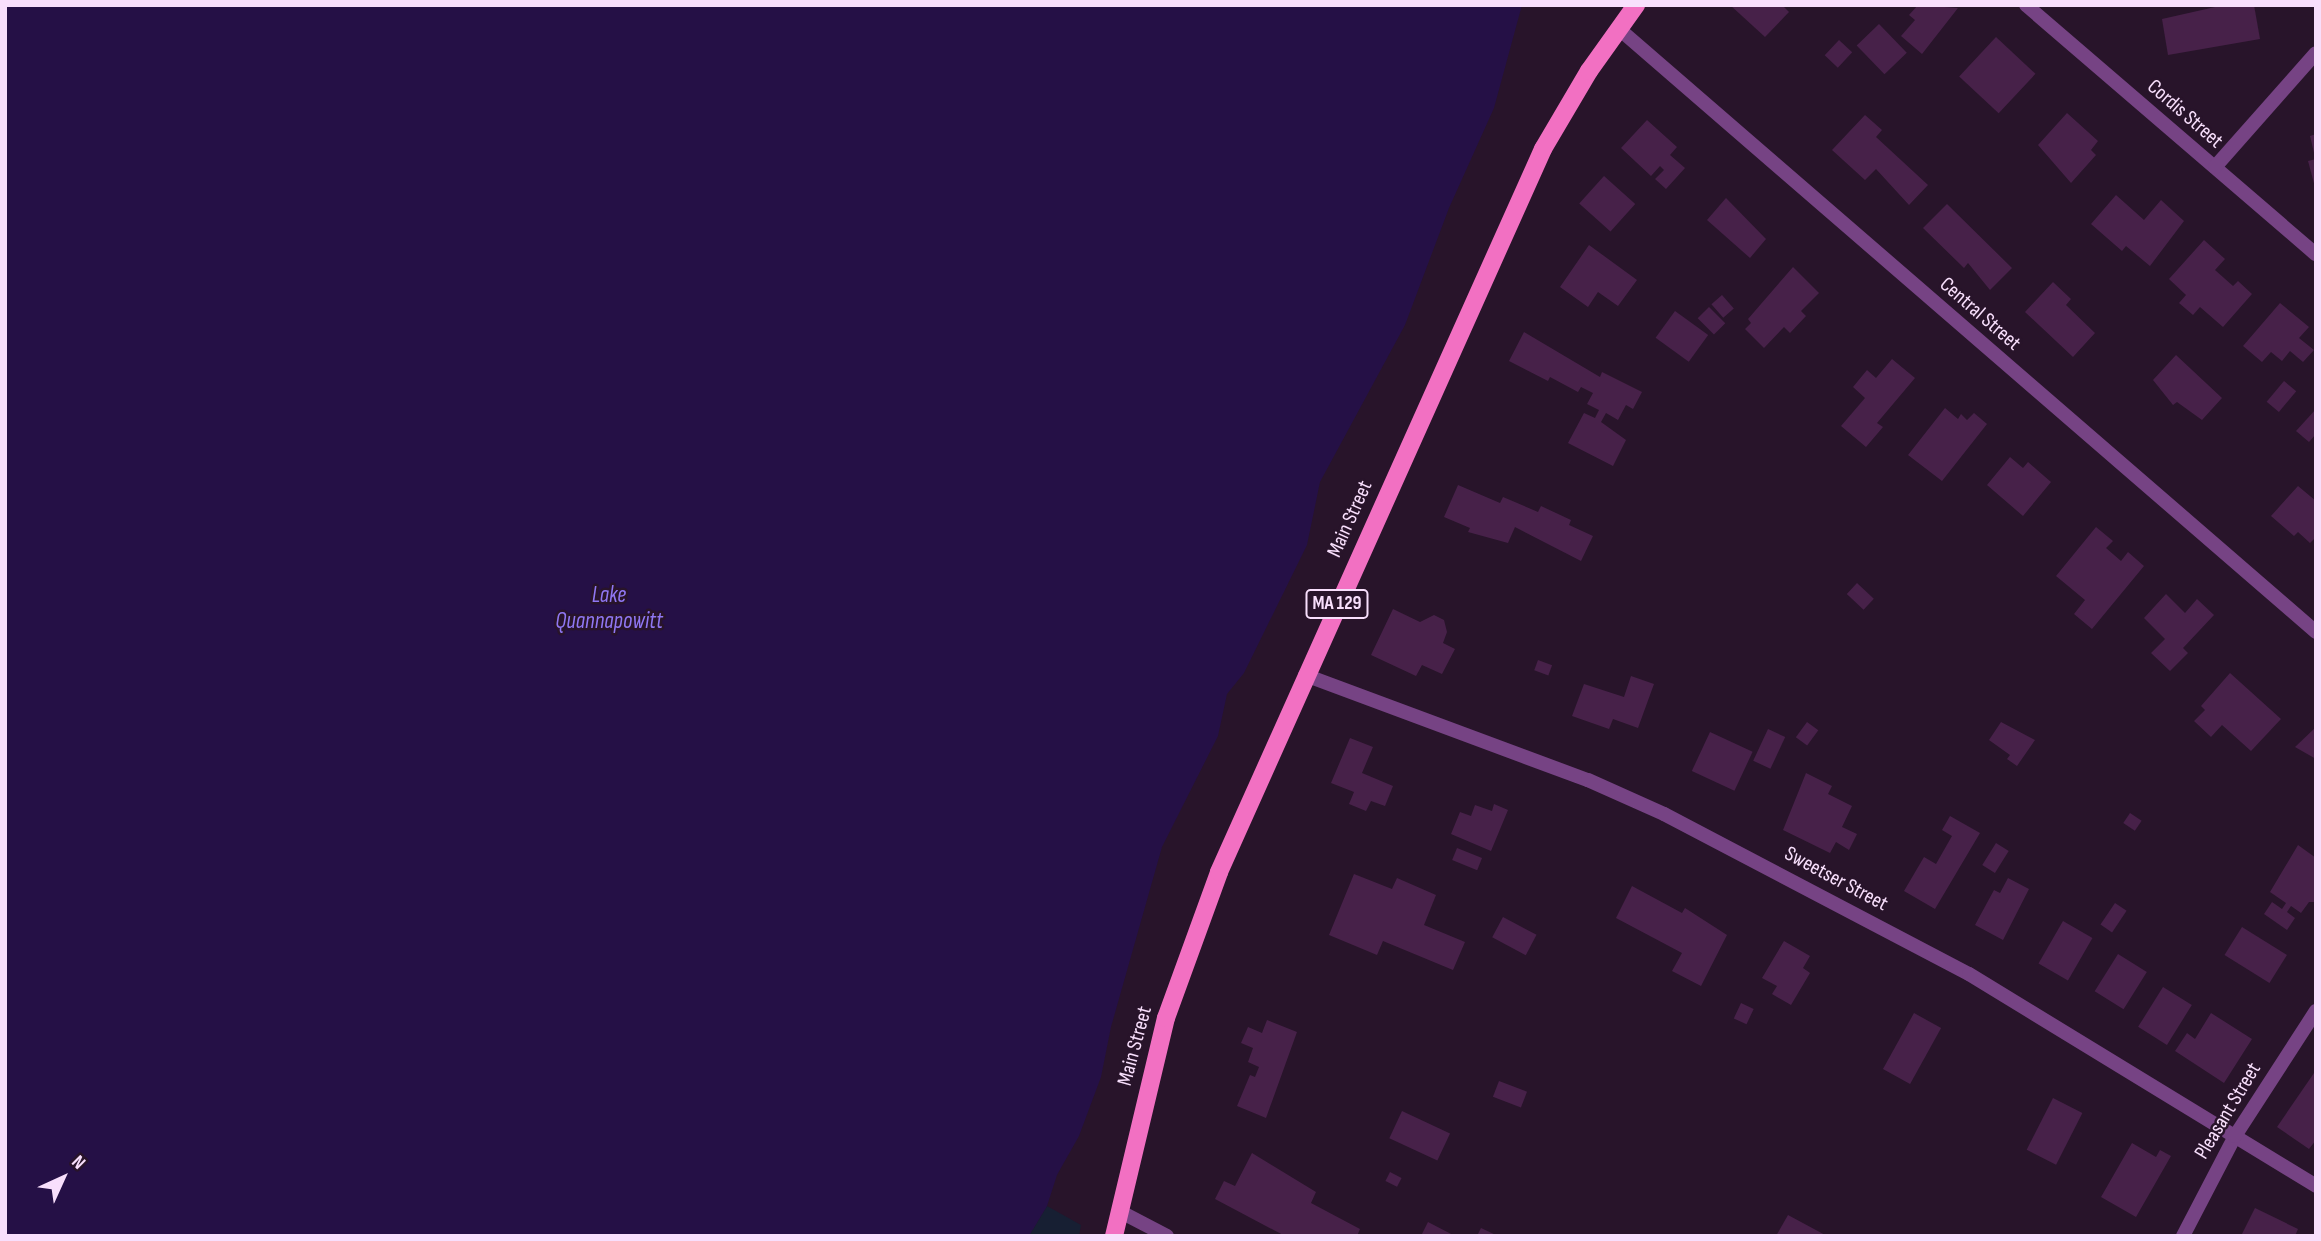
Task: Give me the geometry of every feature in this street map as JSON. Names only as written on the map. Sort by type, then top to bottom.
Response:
[{"type":"main road","name":"Main Street","points":[[1114,1236],[1149,1079],[1189,948],[1305,675],[1537,160],[1568,103],[1636,5]]},
{"type":"street","name":"Cordis Street","points":[[2026,5],[2316,254]]},
{"type":"street","name":"Central Street","points":[[1618,28],[2316,632]]},
{"type":"street","points":[[2215,167],[2316,54]]},
{"type":"street","name":"Sweetser Street","points":[[1305,675],[1588,780],[1664,814],[1969,974],[2316,1186]]},
{"type":"street","name":"Pleasant Street","points":[[2183,1236],[2235,1136],[2316,1012]]},
{"type":"street","points":[[1119,1212],[1167,1236]]},
{"type":"shaded area","points":[[1047,1206],[1081,1225],[1079,1236],[1029,1236]]},
{"type":"water","name":"Lake Quannapowitt","points":[[5,5],[1522,5],[1494,108],[1449,208],[1405,325],[1320,482],[1307,545],[1244,673],[1227,694],[1218,736],[1162,847],[1111,1027],[1101,1077],[1079,1136],[1057,1175],[1047,1206],[1029,1236],[5,1236]]},
{"type":"building","points":[[1730,5],[1782,5],[1789,12],[1765,37]]},
{"type":"building","points":[[1918,5],[1958,8],[1922,54],[1901,36],[1915,20],[1909,15]]},
{"type":"building","points":[[2224,5],[2254,5],[2260,39],[2168,55],[2162,19]]},
{"type":"building","points":[[1879,24],[1907,53],[1884,74],[1857,46]]},
{"type":"building","points":[[1996,37],[2035,74],[1999,113],[1959,76]]},
{"type":"building","points":[[1839,40],[1852,52],[1838,68],[1825,55]]},
{"type":"building","points":[[2067,113],[2098,141],[2091,150],[2096,155],[2071,183],[2038,145]]},
{"type":"building","points":[[1865,115],[1882,130],[1876,137],[1928,185],[1909,205],[1876,169],[1865,180],[1832,150]]},
{"type":"building","points":[[1647,120],[1677,147],[1670,155],[1685,168],[1666,189],[1655,179],[1664,170],[1660,166],[1651,176],[1621,148]]},
{"type":"building","points":[[2316,134],[2316,156],[2315,157],[2310,136]]},
{"type":"building","points":[[2316,159],[2316,187],[2315,187],[2308,161]]},
{"type":"building","points":[[1604,176],[1635,204],[1610,232],[1579,203]]},
{"type":"building","points":[[2116,195],[2144,220],[2161,200],[2184,221],[2150,266],[2126,246],[2122,251],[2091,224]]},
{"type":"building","points":[[1726,198],[1766,239],[1750,258],[1707,220]]},
{"type":"building","points":[[1947,204],[2012,268],[1990,290],[1968,263],[1964,268],[1923,228]]},
{"type":"building","points":[[2204,240],[2225,259],[2215,270],[2233,286],[2238,281],[2252,294],[2223,327],[2200,307],[2193,315],[2179,303],[2186,295],[2169,279]]},
{"type":"building","points":[[1589,245],[1637,280],[1618,306],[1598,292],[1588,307],[1560,287]]},
{"type":"building","points":[[1793,267],[1819,293],[1801,311],[1806,316],[1790,333],[1784,327],[1764,348],[1745,329],[1751,323],[1748,319]]},
{"type":"building","points":[[2053,282],[2071,299],[2066,305],[2095,333],[2073,357],[2025,312]]},
{"type":"building","points":[[1722,295],[1734,309],[1723,318],[1711,304]]},
{"type":"building","points":[[2280,303],[2309,327],[2299,338],[2314,350],[2303,362],[2290,351],[2282,361],[2271,352],[2262,362],[2243,346]]},
{"type":"building","points":[[1709,307],[1725,323],[1714,335],[1698,318]]},
{"type":"building","points":[[1675,311],[1708,335],[1689,362],[1656,338]]},
{"type":"building","points":[[1524,332],[1600,377],[1602,372],[1642,392],[1633,409],[1626,405],[1618,420],[1606,413],[1601,422],[1626,440],[1613,466],[1568,443],[1584,413],[1595,418],[1599,410],[1587,404],[1593,393],[1581,387],[1578,392],[1550,377],[1548,381],[1509,361]]},
{"type":"building","points":[[2176,355],[2222,398],[2202,420],[2177,402],[2173,405],[2153,380]]},
{"type":"building","points":[[1892,359],[1915,378],[1877,423],[1883,427],[1866,447],[1841,426],[1865,398],[1853,387],[1867,370],[1876,378]]},
{"type":"building","points":[[2284,381],[2296,391],[2279,412],[2267,402]]},
{"type":"building","points":[[1945,408],[1958,419],[1961,414],[1967,420],[1974,413],[1987,424],[1942,481],[1908,455]]},
{"type":"building","points":[[2316,409],[2316,434],[2309,442],[2296,431]]},
{"type":"building","points":[[2010,457],[2023,468],[2028,462],[2051,482],[2023,516],[1987,485]]},
{"type":"building","points":[[1458,485],[1500,503],[1503,497],[1538,512],[1541,506],[1571,520],[1569,525],[1593,536],[1581,561],[1515,527],[1508,543],[1468,532],[1470,528],[1444,517]]},
{"type":"building","points":[[2298,486],[2316,501],[2316,537],[2310,543],[2298,532],[2294,536],[2271,516]]},
{"type":"building","points":[[2096,527],[2113,541],[2106,548],[2121,561],[2128,552],[2144,566],[2092,629],[2074,614],[2085,600],[2056,576]]},
{"type":"building","points":[[1857,583],[1874,599],[1864,610],[1847,594]]},
{"type":"building","points":[[2166,594],[2185,613],[2197,599],[2214,615],[2183,648],[2188,653],[2170,671],[2151,653],[2165,639],[2144,618]]},
{"type":"building","points":[[1393,609],[1420,622],[1434,615],[1444,620],[1447,632],[1443,643],[1455,649],[1442,674],[1422,665],[1416,676],[1371,655]]},
{"type":"building","points":[[1538,660],[1552,665],[1548,675],[1534,670]]},
{"type":"building","points":[[2230,673],[2281,719],[2251,751],[2222,725],[2211,737],[2194,721],[2205,710],[2201,706]]},
{"type":"building","points":[[1631,676],[1654,684],[1638,728],[1613,719],[1609,729],[1572,716],[1584,684],[1624,697]]},
{"type":"building","points":[[1807,722],[1818,730],[1807,746],[1796,737]]},
{"type":"building","points":[[2001,722],[2035,740],[2017,766],[2007,759],[2010,755],[1989,740]]},
{"type":"building","points":[[2316,727],[2316,759],[2295,747]]},
{"type":"building","points":[[1768,729],[1785,737],[1770,769],[1753,761]]},
{"type":"building","points":[[1710,732],[1753,752],[1734,791],[1692,771]]},
{"type":"building","points":[[1350,738],[1373,747],[1362,773],[1393,786],[1385,806],[1371,801],[1366,811],[1349,804],[1354,792],[1331,783]]},
{"type":"building","points":[[1806,773],[1832,786],[1828,794],[1852,806],[1842,827],[1857,834],[1849,850],[1836,842],[1830,853],[1783,830]]},
{"type":"building","points":[[1494,804],[1508,810],[1491,851],[1451,834],[1460,812],[1471,816],[1475,805],[1492,811]]},
{"type":"building","points":[[2130,813],[2142,821],[2135,831],[2123,823]]},
{"type":"building","points":[[1950,816],[1980,833],[1935,909],[1904,891],[1924,857],[1936,864],[1952,836],[1942,830]]},
{"type":"building","points":[[1996,843],[2009,851],[1995,873],[1982,865]]},
{"type":"building","points":[[2298,845],[2316,858],[2316,902],[2309,902],[2301,913],[2291,906],[2287,912],[2295,918],[2287,930],[2264,914],[2272,902],[2282,909],[2286,903],[2270,892]]},
{"type":"building","points":[[1457,848],[1482,858],[1477,870],[1452,860]]},
{"type":"building","points":[[1354,874],[1392,889],[1397,878],[1436,895],[1424,925],[1465,942],[1453,970],[1383,941],[1377,955],[1329,935]]},
{"type":"building","points":[[2008,878],[2029,889],[2003,940],[1975,925],[1994,890],[2000,893]]},
{"type":"building","points":[[1632,886],[1682,913],[1685,908],[1727,935],[1701,986],[1672,971],[1682,953],[1616,918]]},
{"type":"building","points":[[2115,903],[2127,911],[2112,932],[2100,925]]},
{"type":"building","points":[[1503,917],[1537,935],[1526,955],[1492,937]]},
{"type":"building","points":[[2063,921],[2092,938],[2068,980],[2038,963]]},
{"type":"building","points":[[2242,927],[2287,955],[2269,983],[2225,955]]},
{"type":"building","points":[[1784,941],[1810,956],[1803,968],[1810,973],[1791,1005],[1772,994],[1777,986],[1762,978]]},
{"type":"building","points":[[2118,954],[2147,972],[2124,1009],[2095,991]]},
{"type":"building","points":[[2163,987],[2192,1005],[2167,1045],[2138,1027]]},
{"type":"building","points":[[1741,1003],[1754,1009],[1747,1024],[1734,1018]]},
{"type":"building","points":[[1914,1013],[1941,1028],[1910,1084],[1883,1069]]},
{"type":"building","points":[[2211,1013],[2252,1039],[2224,1083],[2175,1051],[2187,1033],[2195,1039]]},
{"type":"building","points":[[1267,1020],[1297,1032],[1266,1118],[1237,1106],[1250,1075],[1255,1077],[1259,1067],[1248,1062],[1253,1048],[1241,1043],[1248,1027],[1262,1033]]},
{"type":"building","points":[[2314,1073],[2316,1140],[2309,1149],[2277,1127]]},
{"type":"building","points":[[1499,1081],[1527,1092],[1521,1108],[1493,1097]]},
{"type":"building","points":[[2053,1098],[2082,1113],[2056,1165],[2027,1150]]},
{"type":"building","points":[[1402,1111],[1450,1133],[1437,1161],[1389,1138]]},
{"type":"building","points":[[2132,1143],[2156,1157],[2160,1150],[2171,1156],[2136,1217],[2101,1197]]},
{"type":"building","points":[[1252,1153],[1316,1192],[1311,1203],[1360,1229],[1357,1236],[1285,1236],[1215,1199],[1224,1181],[1235,1186]]},
{"type":"building","points":[[1390,1172],[1402,1178],[1397,1187],[1385,1181]]},
{"type":"building","points":[[2255,1208],[2298,1229],[2295,1236],[2242,1234]]},
{"type":"building","points":[[1788,1215],[1827,1236],[1776,1236]]},
{"type":"building","points":[[1428,1222],[1455,1236],[1421,1236]]},
{"type":"building","points":[[1481,1228],[1498,1236],[1477,1236]]}]
